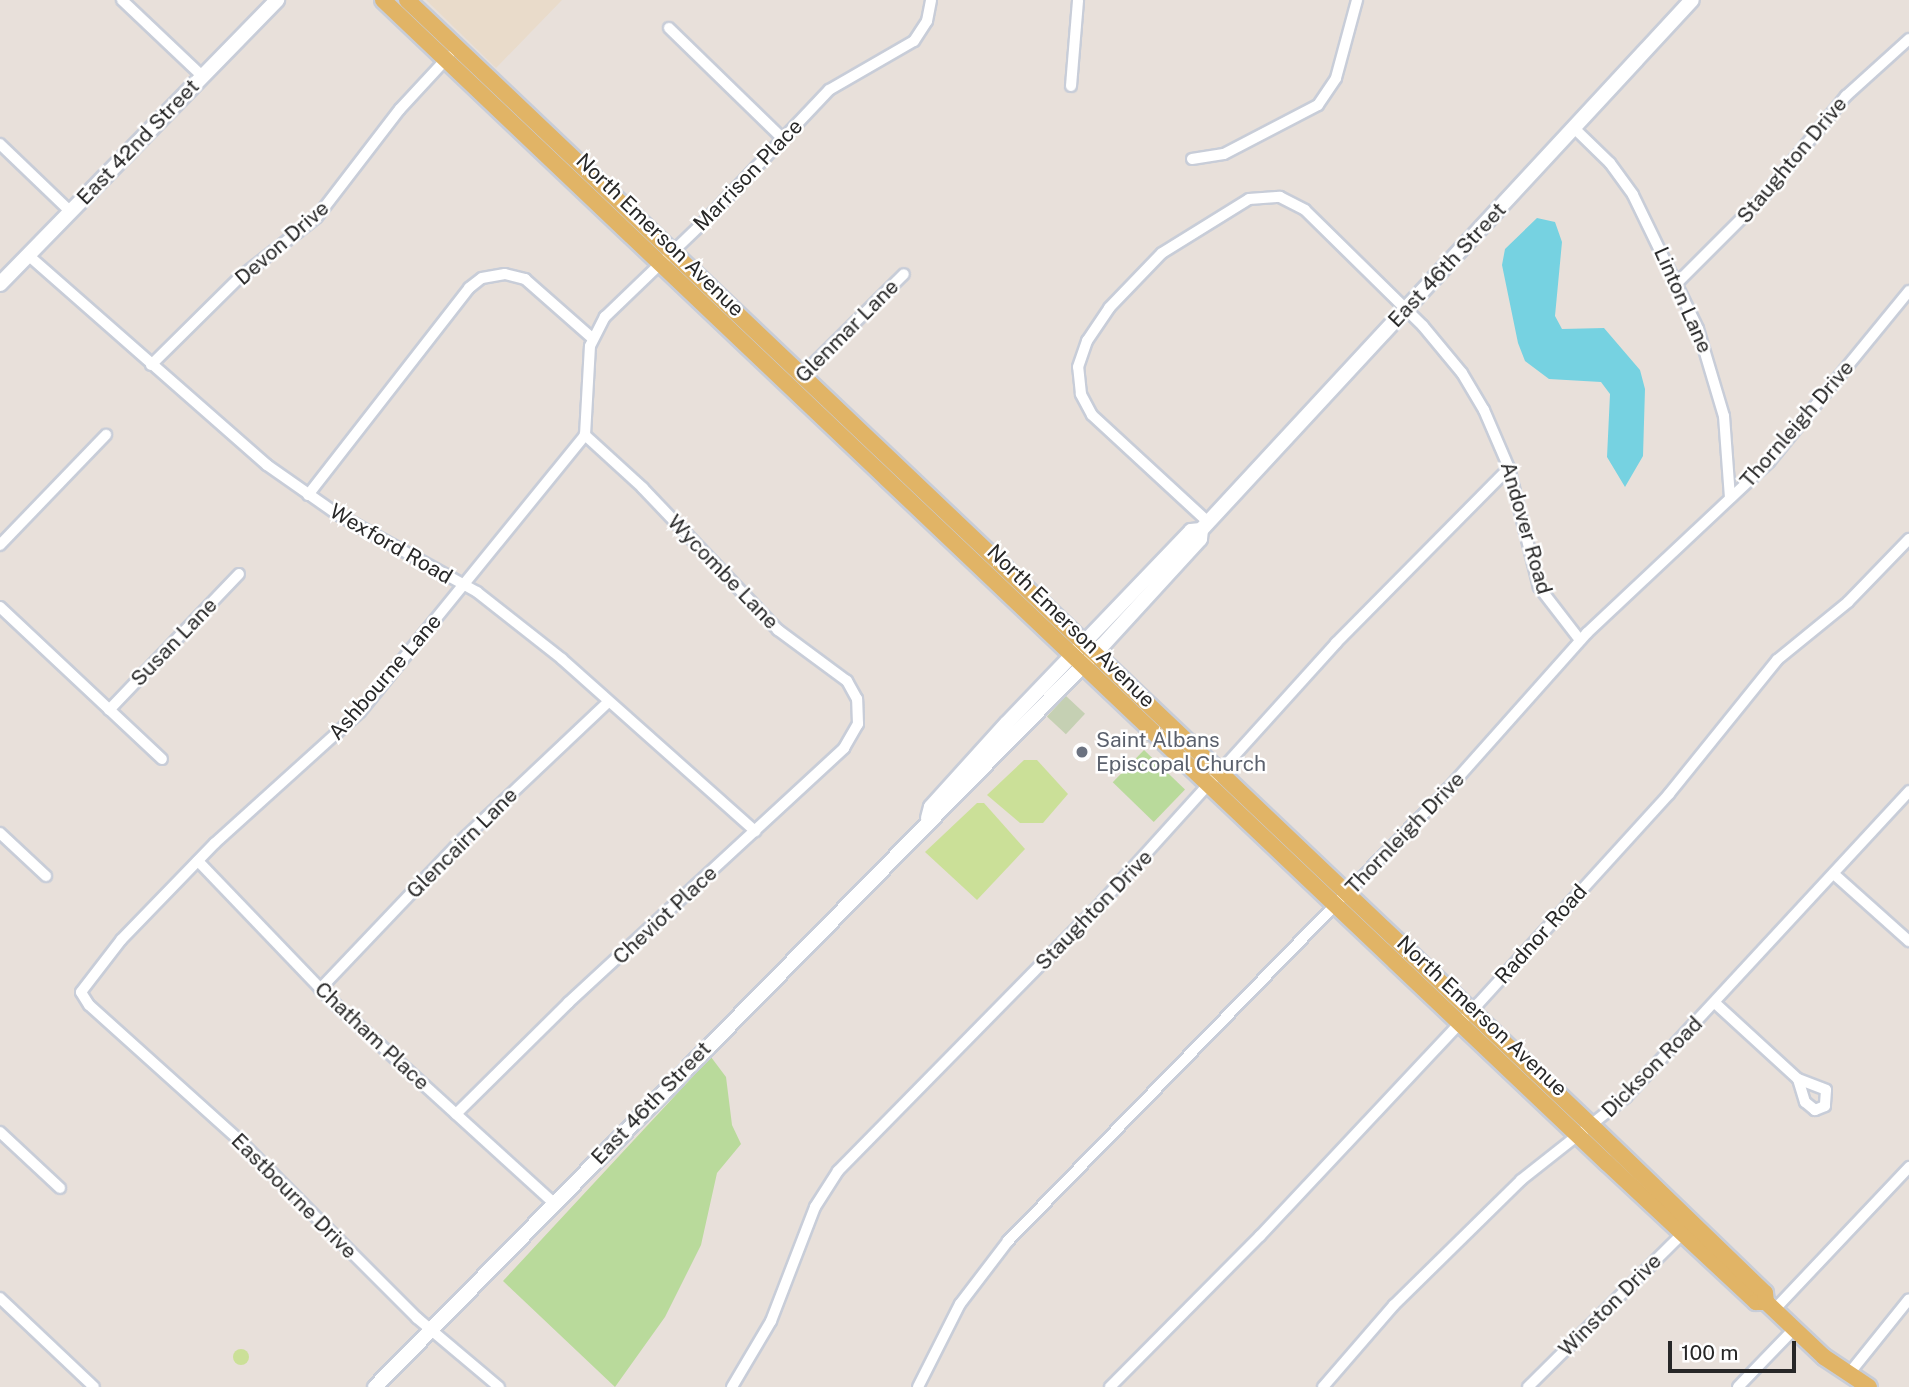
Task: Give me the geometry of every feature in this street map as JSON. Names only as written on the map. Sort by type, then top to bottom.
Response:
[{"type":"main road","name":"East 42nd Street","points":[[0,284],[277,0]]},
{"type":"main road","name":"North Emerson Avenue","points":[[383,0],[451,53],[1465,1018],[1592,1127],[1688,1228]]},
{"type":"main road","name":"North Emerson Avenue","points":[[407,0],[451,53]]},
{"type":"main road","name":"East 46th Street","points":[[374,1387],[928,818],[931,807],[1200,539],[1205,526],[1692,0]]},
{"type":"main road","name":"North Emerson Avenue","points":[[1465,1018],[1576,1134],[1765,1293],[1770,1306],[1794,1329],[1848,1375],[1869,1387]]},
{"type":"street","points":[[122,0],[202,76]]},
{"type":"street","name":"Marrison Place","points":[[592,338],[605,317],[838,82],[911,44],[927,21],[931,0]]},
{"type":"street","points":[[1070,86],[1078,0]]},
{"type":"street","points":[[1192,159],[1224,154],[1302,117],[1321,102],[1336,78],[1357,0]]},
{"type":"street","points":[[669,28],[783,139]]},
{"type":"street","name":"Staughton Drive","points":[[1677,283],[1763,197],[1846,96],[1909,39]]},
{"type":"street","name":"Devon Drive","points":[[151,365],[238,279],[314,220],[400,108],[451,53]]},
{"type":"street","name":"Linton Lane","points":[[1574,128],[1629,188],[1677,283],[1717,385],[1729,451],[1730,498]]},
{"type":"street","points":[[0,144],[71,212]]},
{"type":"street","name":"Andover Road","points":[[1205,526],[1095,417],[1081,394],[1077,375],[1082,352],[1127,286],[1193,231],[1249,199],[1273,196],[1305,210],[1406,310],[1468,382],[1509,468],[1539,587],[1580,640]]},
{"type":"street","name":"Wexford Road","points":[[28,255],[151,365],[308,495],[464,585],[552,651],[755,831]]},
{"type":"street","points":[[308,495],[426,341],[482,278],[505,274],[525,279],[592,338],[585,435]]},
{"type":"street","name":"Glenmar Lane","points":[[795,382],[904,274]]},
{"type":"street","name":"Thornleigh Drive","points":[[918,1387],[960,1304],[1008,1241],[1473,762],[1580,640],[1659,561],[1730,498],[1790,438],[1909,291]]},
{"type":"street","points":[[0,545],[106,435]]},
{"type":"street","name":"Ashbourne Lane","points":[[89,1005],[82,992],[93,973],[198,861],[360,712],[585,435]]},
{"type":"street","name":"Wycombe Lane","points":[[585,435],[643,488],[778,630],[845,678],[859,708]]},
{"type":"street","name":"Staughton Drive","points":[[732,1387],[771,1321],[815,1207],[838,1171],[1215,781],[1336,643],[1509,468]]},
{"type":"street","name":"Radnor Road","points":[[1110,1387],[1260,1236],[1465,1018],[1669,794],[1777,660],[1848,602],[1909,539]]},
{"type":"street","name":"Susan Lane","points":[[109,710],[239,575]]},
{"type":"street","points":[[0,607],[162,759]]},
{"type":"street","name":"Glencairn Lane","points":[[320,989],[458,844],[608,702]]},
{"type":"street","name":"Cheviot Place","points":[[456,1114],[847,745],[858,724],[859,708]]},
{"type":"street","name":"Dickson Road","points":[[1323,1387],[1394,1305],[1521,1180],[1576,1134],[1592,1127],[1715,1003],[1909,791]]},
{"type":"street","points":[[0,833],[46,876]]},
{"type":"street","name":"Chatham Place","points":[[198,861],[320,989],[554,1203]]},
{"type":"street","points":[[1834,874],[1909,941]]},
{"type":"street","points":[[1715,1003],[1798,1079]]},
{"type":"street","name":"Eastbourne Drive","points":[[89,1005],[238,1139],[431,1329],[499,1387]]},
{"type":"street","points":[[0,1132],[60,1188]]},
{"type":"street","points":[[1770,1306],[1909,1167]]},
{"type":"street","name":"Winston Drive","points":[[1528,1387],[1688,1228]]},
{"type":"street","points":[[0,1298],[94,1387]]},
{"type":"street","points":[[1848,1375],[1909,1299]]},
{"type":"street","points":[[1738,1387],[1794,1329]]},
{"type":"shaded area","points":[[426,0],[562,0],[496,68]]},
{"type":"green space","points":[[1066,696],[1085,714],[1066,734],[1047,716]]},
{"type":"green space","points":[[1144,750],[1185,790],[1154,822],[1113,782]]},
{"type":"green space","points":[[1024,760],[1037,760],[1068,794],[1043,823],[1020,823],[987,795]]},
{"type":"green space","points":[[977,803],[984,803],[1025,849],[977,900],[925,852]]},
{"type":"green space","points":[[711,1057],[726,1077],[732,1125],[741,1144],[717,1173],[701,1245],[665,1317],[615,1387],[503,1281]]},
{"type":"green space","points":[[241,1349],[247,1351],[247,1363],[241,1365],[235,1363],[233,1357],[235,1351]]},
{"type":"water","points":[[1537,218],[1555,222],[1562,242],[1555,316],[1562,329],[1604,328],[1640,370],[1645,389],[1643,456],[1625,487],[1607,457],[1610,394],[1601,382],[1549,379],[1525,361],[1518,343],[1502,265],[1505,249]]},
{"type":"place","name":"Saint Albans Episcopal Church","points":[[1082,752]]}]
